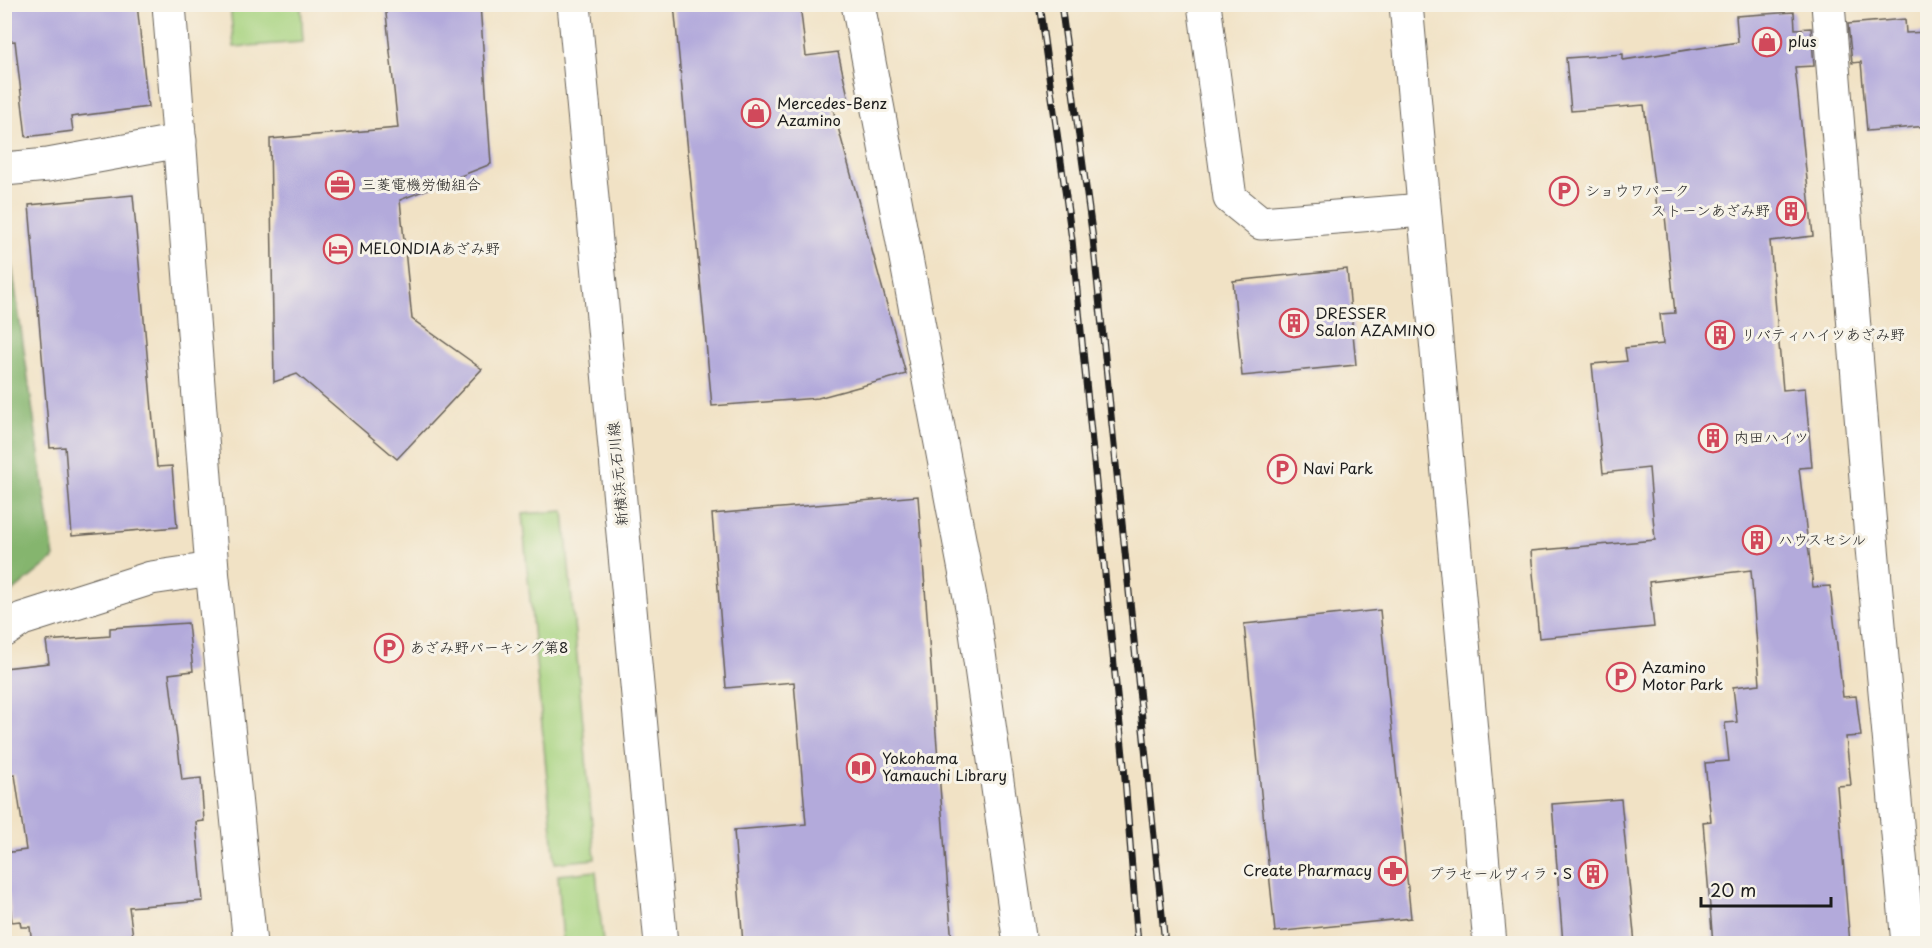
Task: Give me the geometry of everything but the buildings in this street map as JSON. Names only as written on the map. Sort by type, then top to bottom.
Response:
[{"type":"street","points":[[169,4],[212,569],[250,944]]},
{"type":"street","name":"新横浜元石川線","points":[[574,4],[661,944]]},
{"type":"street","points":[[858,4],[974,618],[1020,944]]},
{"type":"street","points":[[1204,4],[1230,198],[1261,223],[1423,210]]},
{"type":"street","points":[[1828,4],[1869,515],[1908,944]]},
{"type":"street","points":[[1412,5],[1423,210],[1490,944]]},
{"type":"street","points":[[4,169],[48,165],[180,141]]},
{"type":"street","points":[[4,630],[22,619],[151,578],[212,569]]},
{"type":"green space","points":[[230,5],[301,5],[303,42],[234,47]]},
{"type":"green space","points":[[5,218],[54,558],[4,598]]},
{"type":"green space","points":[[564,511],[595,859],[555,863],[522,514]]},
{"type":"green space","points":[[596,871],[603,943],[563,943],[558,875]]},
{"type":"railway","points":[[1039,4],[1072,240],[1124,766],[1138,944]]},
{"type":"railway","points":[[1061,4],[1093,239],[1165,944]]},
{"type":"place","name":"plus","points":[[1767,42]]},
{"type":"place","name":"Mercedes-Benz Azamino","points":[[756,113]]},
{"type":"place","name":"三菱電機労働組合","points":[[340,185]]},
{"type":"place","name":"ショウワパーク","points":[[1564,191]]},
{"type":"place","name":"ストーンあざみ野","points":[[1791,211]]},
{"type":"place","name":"MELONDIAあざみ野","points":[[338,249]]},
{"type":"place","name":"DRESSER Salon AZAMINO","points":[[1294,323]]},
{"type":"place","name":"リバティハイツあざみ野","points":[[1720,335]]},
{"type":"place","name":"内田ハイツ","points":[[1713,438]]},
{"type":"place","name":"Navi Park","points":[[1282,469]]},
{"type":"place","name":"ハウスセシル","points":[[1757,540]]},
{"type":"place","name":"あざみ野パーキング第8","points":[[389,648]]},
{"type":"place","name":"Azamino Motor Park","points":[[1621,677]]},
{"type":"place","name":"Yokohama Yamauchi Library","points":[[861,768]]},
{"type":"place","name":"Create Pharmacy","points":[[1393,871]]},
{"type":"place","name":"プラセールヴィラ・S","points":[[1593,874]]}]
